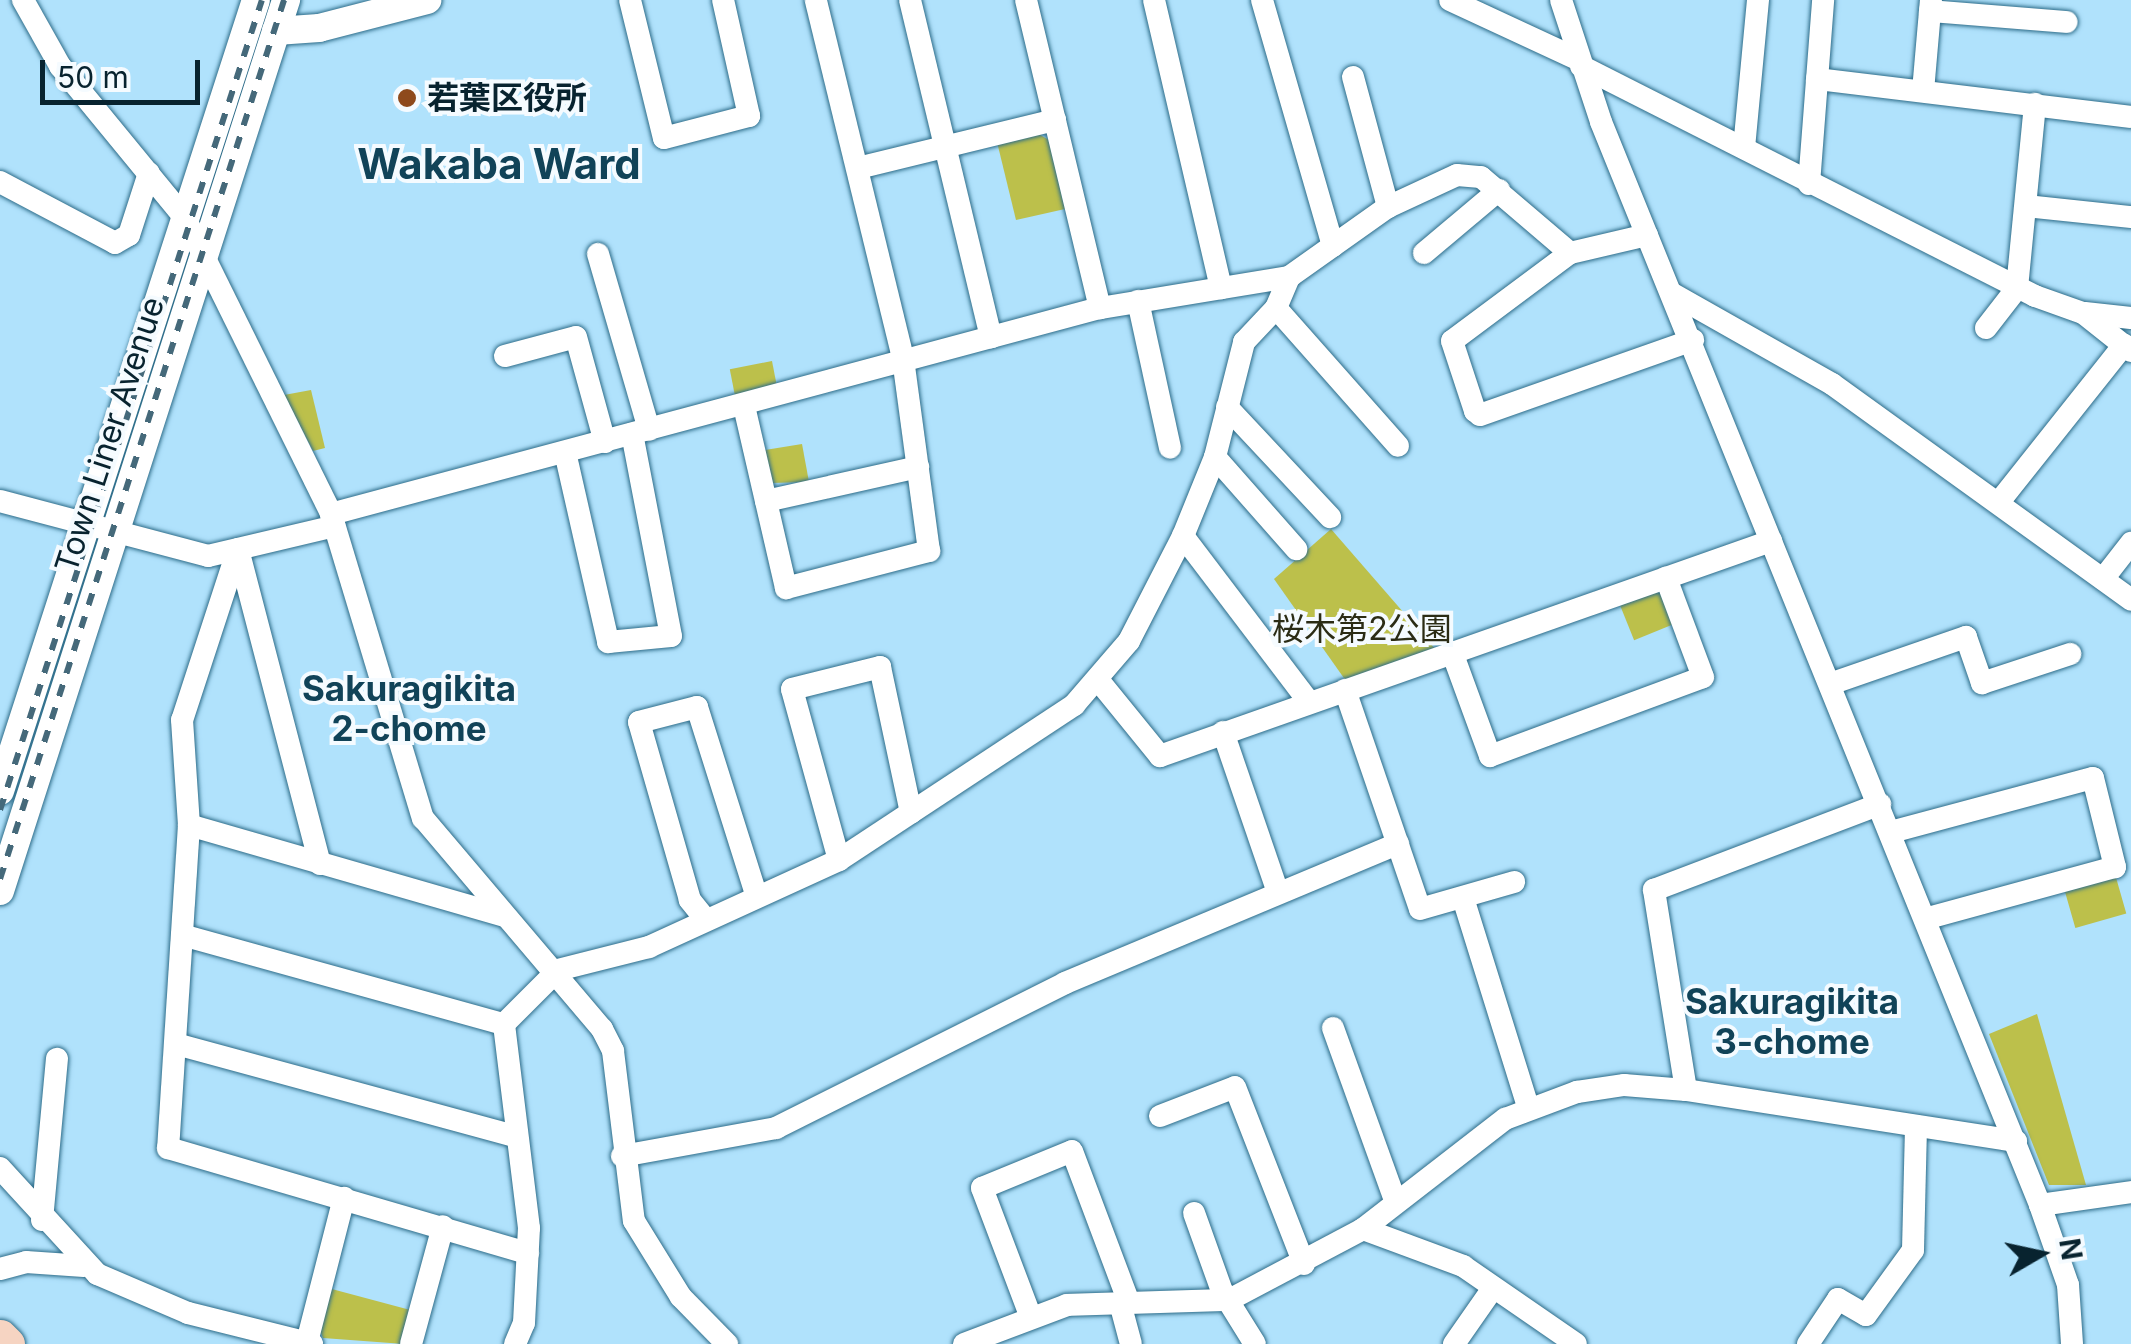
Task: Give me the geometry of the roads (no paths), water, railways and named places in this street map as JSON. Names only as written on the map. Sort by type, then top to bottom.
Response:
[{"type":"highway","points":[[0,1336],[7,1344]]},
{"type":"street","points":[[23,0],[60,66],[185,218],[333,520],[414,798],[504,916],[558,970],[613,1051],[622,1156],[634,1221],[681,1296],[727,1344]]},
{"type":"street","name":"Town Liner Avenue","points":[[0,791],[256,0]]},
{"type":"street","name":"Town Liner Avenue","points":[[0,891],[286,0]]},
{"type":"street","points":[[276,30],[319,28],[427,0]]},
{"type":"street","points":[[630,0],[664,138],[749,116],[723,0]]},
{"type":"street","points":[[744,406],[786,588],[929,551],[904,358],[816,0]]},
{"type":"street","points":[[910,0],[991,337]]},
{"type":"street","points":[[1026,0],[1100,308]]},
{"type":"street","points":[[1154,0],[1221,288]]},
{"type":"street","points":[[1262,0],[1333,246]]},
{"type":"street","points":[[1450,0],[1580,62],[1809,184],[2018,288],[2083,313],[2131,318]]},
{"type":"street","points":[[1561,0],[1580,62],[1647,235],[2016,1141],[2068,1285],[2072,1344]]},
{"type":"street","points":[[1744,148],[1758,0]]},
{"type":"street","points":[[1809,184],[1823,0]]},
{"type":"street","points":[[1923,91],[1930,6],[2068,22]]},
{"type":"street","points":[[1353,77],[1388,207]]},
{"type":"street","points":[[1817,79],[2131,118]]},
{"type":"street","points":[[1986,328],[2018,288],[2035,104]]},
{"type":"street","points":[[858,168],[1055,120]]},
{"type":"street","points":[[0,182],[115,243],[128,234],[149,173]]},
{"type":"street","points":[[0,502],[208,556],[904,358],[1100,308],[1289,276],[1388,207],[1457,175],[1481,176],[1570,252]]},
{"type":"street","points":[[1424,253],[1500,190]]},
{"type":"street","points":[[2026,206],[2131,217]]},
{"type":"street","points":[[1647,235],[1570,252],[1452,341],[1480,415],[1692,340]]},
{"type":"street","points":[[566,452],[608,642],[672,636],[641,432],[598,254]]},
{"type":"street","points":[[504,1024],[558,970],[649,947],[839,860],[1036,733],[1099,681],[1130,641],[1183,536],[1215,458],[1244,342],[1276,308],[1289,276]]},
{"type":"street","points":[[1673,294],[1832,384],[2131,600]]},
{"type":"street","points":[[1138,301],[1170,448]]},
{"type":"street","points":[[1276,308],[1398,446]]},
{"type":"street","points":[[1999,502],[2127,348],[2083,313]]},
{"type":"street","points":[[505,356],[576,338],[605,442]]},
{"type":"street","points":[[1227,407],[1330,517]]},
{"type":"street","points":[[1215,458],[1296,549]]},
{"type":"street","points":[[766,501],[918,467]]},
{"type":"street","points":[[1183,536],[1309,702]]},
{"type":"street","points":[[1099,681],[1160,756],[1770,541]]},
{"type":"street","points":[[2103,579],[2131,543]]},
{"type":"street","points":[[238,549],[182,720],[189,824],[168,1148],[528,1253]]},
{"type":"street","points":[[238,549],[320,864]]},
{"type":"street","points":[[1452,652],[1490,756],[1703,677],[1666,578]]},
{"type":"street","points":[[1830,684],[1966,637],[1982,683],[2070,654]]},
{"type":"street","points":[[839,860],[792,689],[880,667],[911,812]]},
{"type":"street","points":[[1345,690],[1420,909],[1514,882]]},
{"type":"street","points":[[706,920],[690,900],[639,722],[698,707],[756,897]]},
{"type":"street","points":[[1224,732],[1278,893]]},
{"type":"street","points":[[1891,832],[2093,778],[2116,868],[1926,919]]},
{"type":"street","points":[[1686,1090],[1654,890],[1880,804]]},
{"type":"street","points":[[189,824],[504,916]]},
{"type":"street","points":[[622,1156],[776,1128],[1065,983],[1398,844]]},
{"type":"street","points":[[1462,898],[1528,1107]]},
{"type":"street","points":[[182,935],[504,1024]]},
{"type":"street","points":[[504,1024],[528,1253],[524,1323],[515,1344]]},
{"type":"street","points":[[1333,1028],[1395,1200]]},
{"type":"street","points":[[176,1044],[514,1136]]},
{"type":"street","points":[[42,1220],[57,1059]]},
{"type":"street","points":[[964,1344],[1030,1315],[1125,1303],[1229,1300],[1304,1264],[1363,1229],[1479,1135],[1528,1107],[1624,1084],[2016,1141]]},
{"type":"street","points":[[1160,1116],[1235,1087],[1304,1264]]},
{"type":"street","points":[[1808,1344],[1838,1299],[1866,1315],[1913,1250],[1916,1126]]},
{"type":"street","points":[[1030,1315],[982,1188],[1072,1151],[1125,1303],[1131,1344]]},
{"type":"street","points":[[0,1168],[84,1266]]},
{"type":"street","points":[[2040,1205],[2131,1192]]},
{"type":"street","points":[[0,1269],[26,1262],[84,1266],[188,1312],[310,1343],[344,1198]]},
{"type":"street","points":[[1194,1213],[1229,1300],[1255,1344]]},
{"type":"street","points":[[411,1344],[443,1226]]},
{"type":"street","points":[[1363,1229],[1463,1266],[1576,1344]]},
{"type":"street","points":[[1454,1344],[1493,1288]]},
{"type":"railway","points":[[0,810],[262,0]]},
{"type":"railway","points":[[0,879],[284,0]]},
{"type":"place","name":"若葉区役所","points":[[407,98]]},
{"type":"district","name":"Wakaba Ward","points":[[499,164]]},
{"type":"district","name":"Sakuragikita 2-chome","points":[[409,708]]},
{"type":"district","name":"Sakuragikita 3-chome","points":[[1792,1021]]},
{"type":"park label","name":"桜木第2公園","points":[[1362,629]]}]
